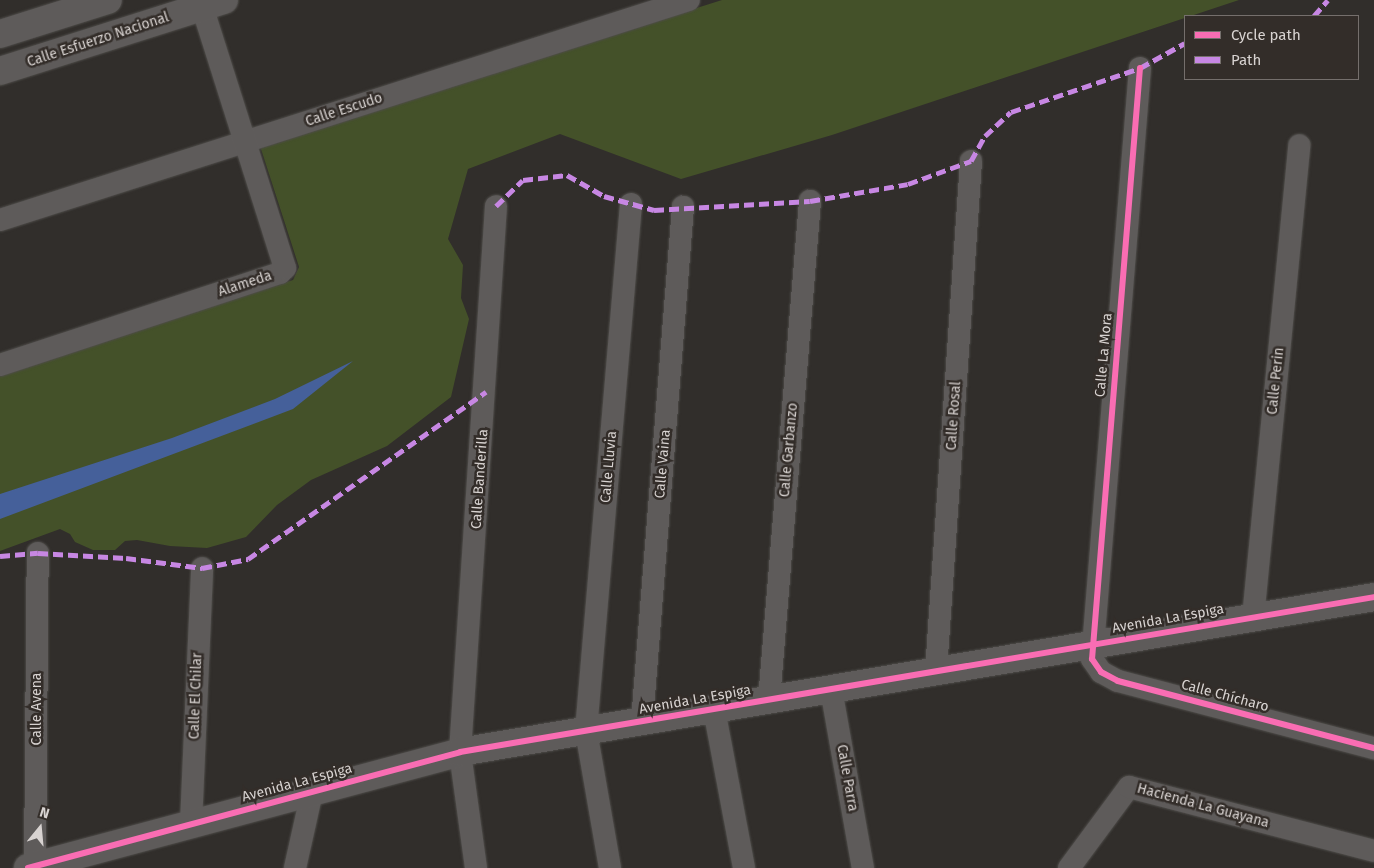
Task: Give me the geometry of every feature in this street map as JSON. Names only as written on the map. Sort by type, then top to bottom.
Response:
[{"type":"street","points":[[0,34],[58,8],[108,0]]},
{"type":"street","name":"Calle Escudo","points":[[0,220],[689,0]]},
{"type":"street","name":"Alameda","points":[[0,365],[280,273],[285,268],[284,259],[243,142],[209,2]]},
{"type":"street","name":"Calle Esfuerzo Nacional","points":[[0,71],[209,2]]},
{"type":"street","name":"Calle La Mora","points":[[1091,645],[1140,68]]},
{"type":"street","name":"Calle Perin","points":[[1252,618],[1299,145]]},
{"type":"street","name":"Calle Rosal","points":[[936,671],[971,161]]},
{"type":"street","name":"Calle Garbanzo","points":[[769,700],[810,201]]},
{"type":"street","name":"Calle Lluvia","points":[[610,868],[586,731],[631,204]]},
{"type":"street","name":"Calle Banderilla","points":[[476,868],[460,752],[496,206]]},
{"type":"street","name":"Calle Vaina","points":[[642,721],[683,206]]},
{"type":"street","name":"Calle Avena","points":[[32,867],[38,553]]},
{"type":"street","name":"Calle El Chilar","points":[[191,824],[202,568]]},
{"type":"street","name":"Avenida La Espiga","points":[[32,867],[460,752],[1374,597]]},
{"type":"street","name":"Calle Chícharo","points":[[1091,645],[1092,659],[1101,672],[1118,681],[1374,748]]},
{"type":"street","name":"Calle Parra","points":[[831,689],[863,868]]},
{"type":"street","points":[[714,709],[744,868]]},
{"type":"street","name":"Hacienda La Guayana","points":[[1069,868],[1129,787],[1374,851]]},
{"type":"street","points":[[295,868],[312,792]]},
{"type":"green space","points":[[722,0],[1239,0],[1194,15],[1184,15],[1184,18],[832,135],[681,179],[560,134],[468,169],[448,239],[463,265],[461,298],[469,319],[451,397],[387,446],[311,480],[277,505],[246,537],[207,548],[170,546],[137,540],[125,541],[115,550],[93,550],[75,542],[70,534],[60,529],[0,551],[0,375],[293,280],[299,267],[260,146]]},
{"type":"water","points":[[353,361],[293,409],[0,519],[0,494],[172,438],[275,399]]},
{"type":"marked path","points":[[1315,15],[1328,0]]},
{"type":"marked path","points":[[496,206],[523,180],[567,175],[604,196],[654,210],[810,201],[908,184],[971,161],[985,136],[1011,112],[1140,68],[1184,44]]},
{"type":"marked path","points":[[0,556],[38,553],[126,558],[202,568],[248,559],[486,392]]},
{"type":"cycle path","points":[[1140,68],[1092,659],[1101,672],[1118,681],[1374,748]]},
{"type":"cycle path","points":[[28,868],[460,752],[1374,597]]}]
